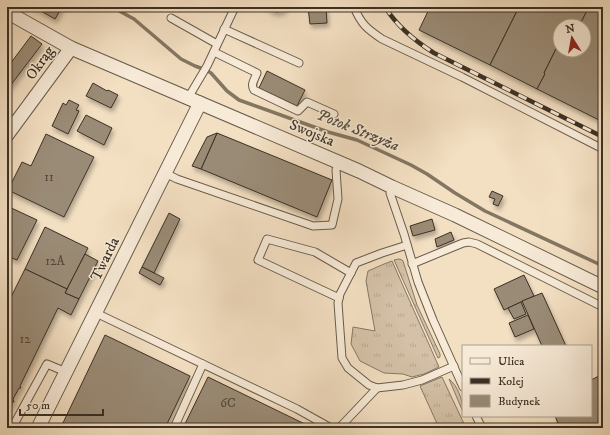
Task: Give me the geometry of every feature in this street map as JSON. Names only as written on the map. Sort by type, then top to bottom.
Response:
[{"type":"street","name":"Swojska","points":[[7,12],[71,48],[339,162],[455,215],[603,286]]},
{"type":"street","name":"Okrąg","points":[[7,135],[11,120],[71,48]]},
{"type":"street","name":"Twarda","points":[[38,428],[165,173],[194,100]]},
{"type":"lane","points":[[194,100],[203,74],[235,7]]},
{"type":"lane","points":[[354,7],[359,19],[370,31],[382,39],[462,77],[603,149]]},
{"type":"lane","points":[[171,18],[217,44]]},
{"type":"lane","points":[[224,29],[299,63]]},
{"type":"lane","points":[[214,52],[257,73],[252,84],[254,90],[298,111],[308,102],[334,114]]},
{"type":"lane","points":[[165,173],[178,179],[313,226],[332,225],[338,199],[336,170],[339,162]]},
{"type":"lane","points":[[392,187],[390,193],[418,282],[430,314],[462,384]]},
{"type":"lane","points":[[339,298],[258,260],[268,239],[315,252],[351,273]]},
{"type":"lane","points":[[412,264],[463,243],[469,242],[477,244],[603,307]]},
{"type":"lane","points":[[407,245],[382,252],[356,263],[340,294],[338,303],[342,358],[348,368],[369,385],[377,388],[404,385],[422,380],[454,366]]},
{"type":"lane","points":[[96,313],[297,409],[333,428]]},
{"type":"lane","points":[[12,428],[46,364],[66,372]]},
{"type":"lane","points":[[174,428],[203,364]]},
{"type":"lane","points":[[338,428],[377,388]]},
{"type":"lane","points":[[476,417],[482,428]]},
{"type":"green space","points":[[399,259],[403,261],[417,305],[440,354],[440,357],[438,358],[394,260]]},
{"type":"green space","points":[[392,261],[439,367],[424,374],[412,377],[403,374],[384,373],[360,361],[351,344],[353,327],[375,331],[366,281],[368,271]]},
{"type":"green space","points":[[442,377],[466,428],[439,428],[420,386]]},
{"type":"green space","points":[[449,379],[459,394],[462,403],[462,410]]},
{"type":"building","points":[[34,7],[62,7],[55,19]]},
{"type":"building","points":[[267,7],[287,7],[277,12],[270,10]]},
{"type":"building","points":[[308,7],[326,7],[327,23],[310,24]]},
{"type":"building","points":[[430,7],[519,7],[490,65],[419,30]]},
{"type":"building","points":[[519,7],[589,7],[583,18],[552,18],[552,57],[537,89],[490,65]]},
{"type":"building","points":[[589,7],[603,7],[603,122],[537,89],[552,57],[592,58],[592,18],[583,18]]},
{"type":"building","points":[[31,36],[42,44],[7,90],[7,68]]},
{"type":"building","points":[[267,71],[305,90],[297,106],[259,88]]},
{"type":"building","points":[[93,83],[118,95],[111,108],[86,96]]},
{"type":"building","points":[[69,100],[79,105],[76,110],[79,111],[68,134],[52,126],[63,103],[66,105]]},
{"type":"building","points":[[86,115],[112,128],[104,145],[77,131]]},
{"type":"building","points":[[217,133],[332,180],[317,217],[201,169]]},
{"type":"building","points":[[217,133],[201,169],[192,166],[207,137]]},
{"type":"building","points":[[46,134],[94,157],[64,217],[8,190],[22,162],[31,166]]},
{"type":"building","points":[[492,191],[503,196],[498,206],[493,204],[495,199],[489,197]]},
{"type":"building","points":[[7,206],[37,220],[17,260],[7,256]]},
{"type":"building","points":[[169,213],[180,219],[154,273],[142,267]]},
{"type":"building","points":[[432,219],[435,230],[413,236],[410,226]]},
{"type":"building","points":[[45,227],[88,248],[67,289],[25,269]]},
{"type":"building","points":[[451,232],[454,240],[437,247],[435,239]]},
{"type":"building","points":[[85,254],[98,261],[79,299],[65,293]]},
{"type":"building","points":[[142,267],[164,278],[160,285],[139,273]]},
{"type":"building","points":[[25,269],[67,289],[65,293],[79,299],[71,315],[58,308],[20,386],[21,388],[19,388],[13,399],[14,402],[12,402],[7,413],[7,305]]},
{"type":"building","points":[[524,275],[534,296],[504,310],[494,289]]},
{"type":"building","points":[[542,293],[566,345],[542,345],[522,301]]},
{"type":"building","points":[[521,302],[526,314],[514,319],[508,308]]},
{"type":"building","points":[[528,315],[534,329],[515,337],[509,323]]},
{"type":"building","points":[[105,335],[190,376],[165,428],[68,428],[62,425]]},
{"type":"building","points":[[603,374],[603,428],[560,428],[555,417],[592,417],[592,380]]},
{"type":"building","points":[[208,377],[313,428],[183,428]]},
{"type":"waterway","name":"Potok Strzyża","points":[[112,7],[134,19],[181,59],[211,73],[227,91],[239,100],[328,132],[357,140],[411,165],[485,211],[603,266]]},
{"type":"railway","points":[[385,7],[395,21],[407,33],[434,53],[603,137]]}]
